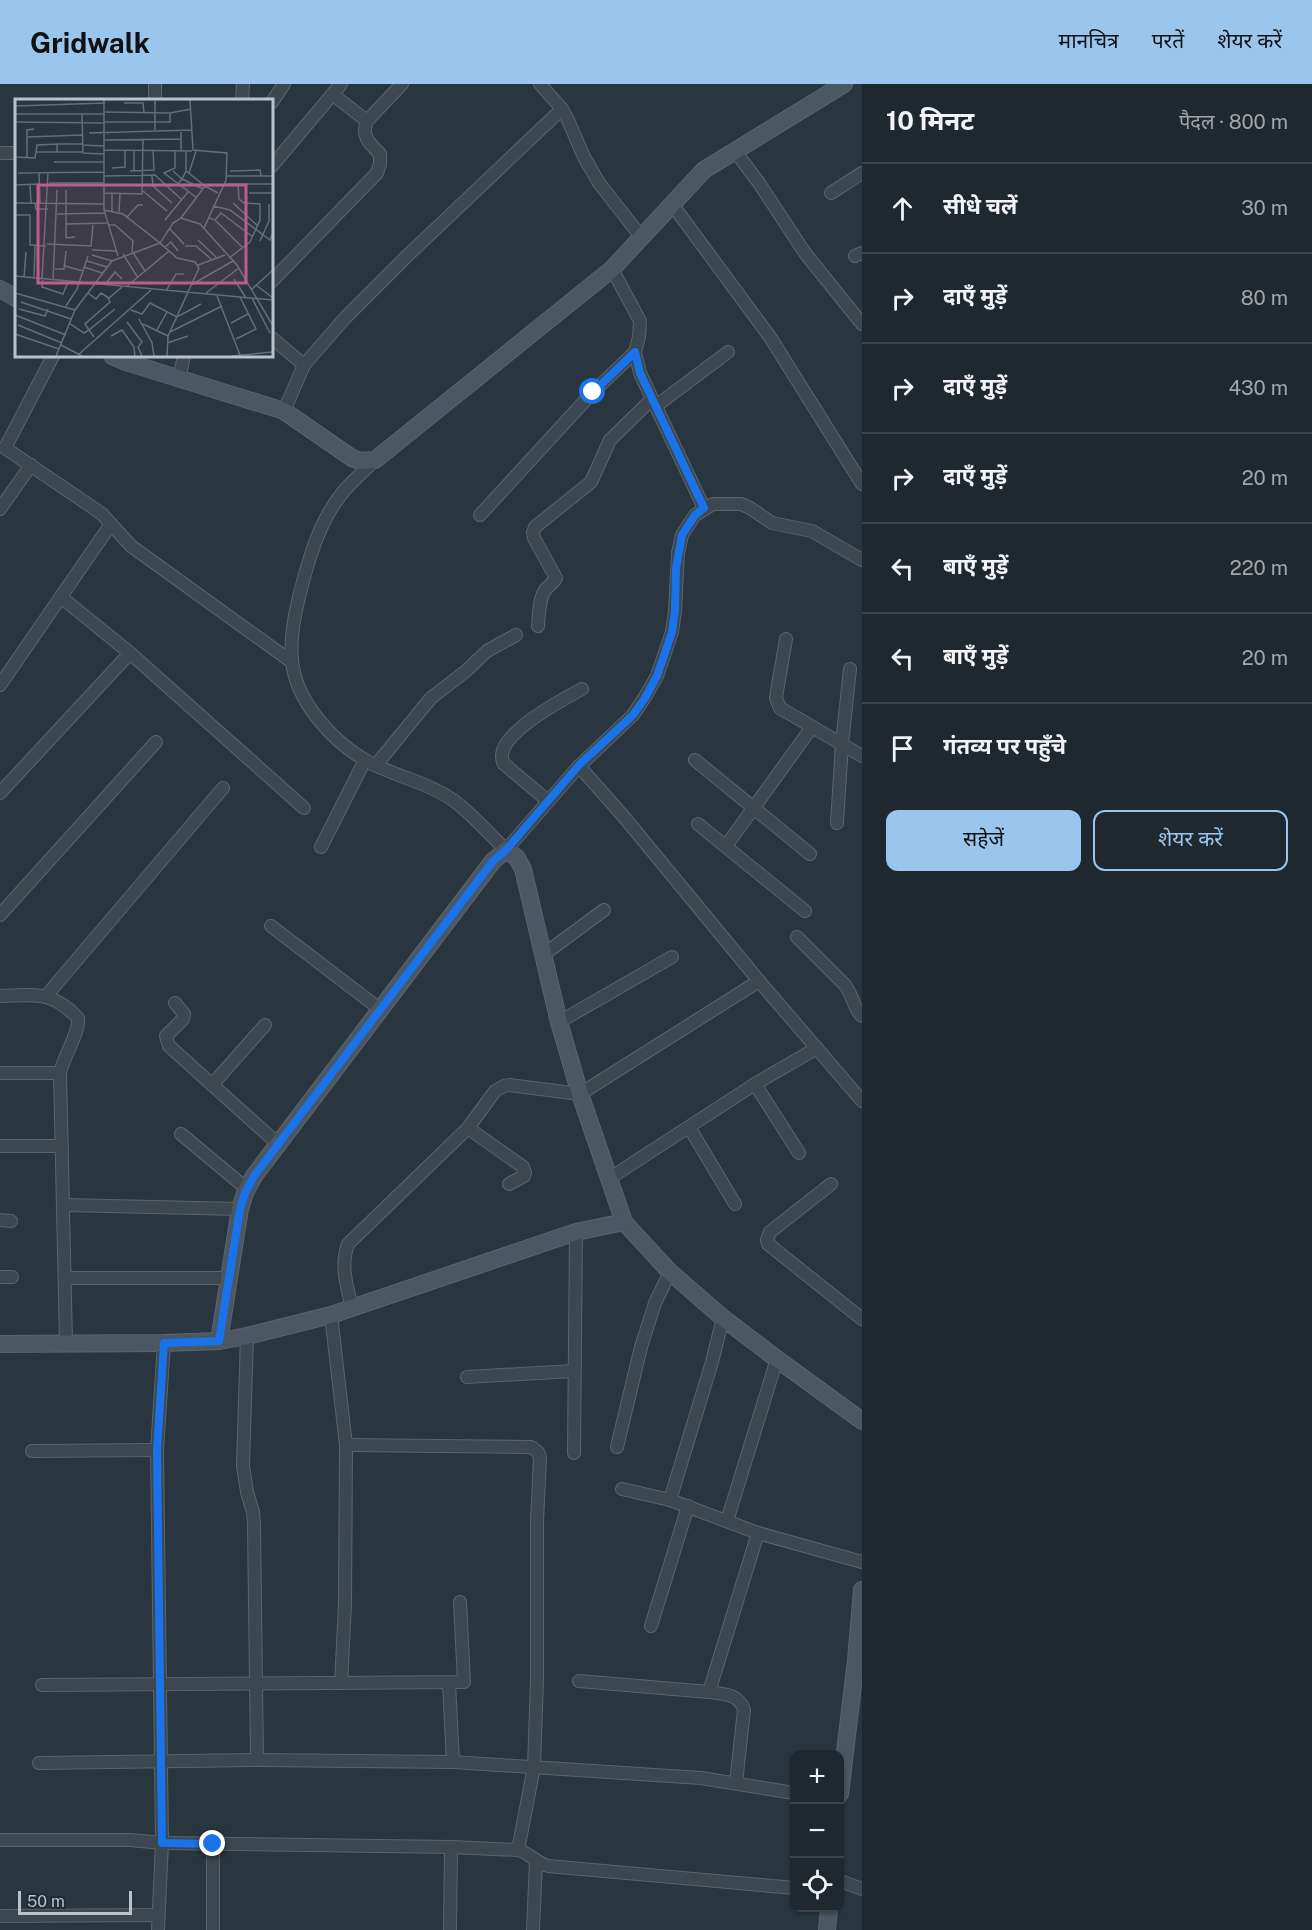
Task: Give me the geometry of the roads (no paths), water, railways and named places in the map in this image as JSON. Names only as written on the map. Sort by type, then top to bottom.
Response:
[{"type":"street","points":[[242,99],[243,84]]},
{"type":"street","points":[[273,100],[284,84]]},
{"type":"street","points":[[273,280],[377,173],[380,154],[365,137],[364,129],[367,121],[402,84]]},
{"type":"street","points":[[540,84],[562,109],[599,183],[642,238]]},
{"type":"street","points":[[844,84],[704,170],[612,269],[375,460],[343,492],[316,541],[304,576],[292,635],[292,662],[300,690],[314,715],[336,738],[370,763],[446,795],[517,858],[523,869],[559,1022],[580,1094],[624,1222],[670,1272],[723,1318],[862,1421]]},
{"type":"street","points":[[273,164],[337,89],[367,121]]},
{"type":"street","points":[[284,411],[304,365],[345,318],[562,109]]},
{"type":"street","points":[[735,150],[805,253],[862,324]]},
{"type":"street","points":[[831,193],[862,173]]},
{"type":"street","points":[[672,204],[770,337],[862,484]]},
{"type":"street","points":[[612,269],[640,321],[635,352],[640,373],[704,508]]},
{"type":"street","points":[[0,289],[15,297]]},
{"type":"street","points":[[273,339],[304,365]]},
{"type":"street","points":[[480,515],[593,392],[635,352]]},
{"type":"street","points":[[538,626],[543,594],[555,578],[534,538],[535,527],[591,482],[610,440],[654,402],[728,352]]},
{"type":"street","points":[[52,357],[2,451],[31,465],[89,505],[131,546],[292,662]]},
{"type":"street","points":[[114,357],[284,411],[352,458],[360,461],[375,460]]},
{"type":"street","points":[[179,379],[184,357]]},
{"type":"street","points":[[0,509],[31,465]]},
{"type":"street","points":[[219,1341],[240,1209],[247,1189],[278,1144],[493,861],[506,850],[579,765],[633,715],[657,676],[672,632],[676,568],[682,535],[695,515],[713,504],[741,504],[772,523],[801,528],[818,534],[862,560]]},
{"type":"street","points":[[0,685],[111,524]]},
{"type":"street","points":[[61,597],[130,653],[304,808]]},
{"type":"street","points":[[321,847],[370,763],[431,698],[487,651],[516,634]]},
{"type":"street","points":[[786,639],[777,691],[778,704],[785,712],[862,756]]},
{"type":"street","points":[[0,794],[130,653]]},
{"type":"street","points":[[837,823],[850,669]]},
{"type":"street","points":[[548,801],[504,764],[501,760],[503,750],[525,723],[582,688]]},
{"type":"street","points":[[726,846],[812,727]]},
{"type":"street","points":[[0,915],[156,742]]},
{"type":"street","points":[[695,760],[810,854]]},
{"type":"street","points":[[579,765],[862,1101]]},
{"type":"street","points":[[46,996],[224,788]]},
{"type":"street","points":[[698,824],[805,911]]},
{"type":"street","points":[[543,955],[604,910]]},
{"type":"street","points":[[271,926],[381,1010]]},
{"type":"street","points":[[796,938],[849,989],[854,1006],[862,1016]]},
{"type":"street","points":[[559,1022],[672,957]]},
{"type":"street","points":[[352,1308],[343,1268],[348,1244],[468,1128],[495,1091],[504,1086],[580,1094],[759,981]]},
{"type":"street","points":[[0,996],[46,996],[63,1005],[78,1018],[79,1025],[63,1060],[60,1073],[66,1343]]},
{"type":"street","points":[[175,1003],[184,1014],[183,1019],[166,1036],[166,1042],[278,1144]]},
{"type":"street","points":[[212,1085],[265,1025]]},
{"type":"street","points":[[610,1178],[755,1084],[817,1048]]},
{"type":"street","points":[[0,1073],[60,1073]]},
{"type":"street","points":[[755,1084],[799,1153]]},
{"type":"street","points":[[688,1127],[735,1204]]},
{"type":"street","points":[[468,1128],[523,1167],[524,1176],[509,1185]]},
{"type":"street","points":[[181,1134],[247,1189]]},
{"type":"street","points":[[0,1146],[62,1146]]},
{"type":"street","points":[[831,1185],[770,1232],[767,1240],[770,1247],[862,1319]]},
{"type":"street","points":[[64,1205],[240,1209]]},
{"type":"street","points":[[0,1344],[164,1343],[219,1341],[247,1336],[331,1316],[576,1232],[624,1222]]},
{"type":"street","points":[[574,1453],[576,1232]]},
{"type":"street","points":[[617,1447],[641,1347],[655,1303],[670,1272]]},
{"type":"street","points":[[65,1278],[228,1278]]},
{"type":"street","points":[[331,1316],[346,1445],[344,1613],[340,1683]]},
{"type":"street","points":[[670,1500],[723,1318]]},
{"type":"street","points":[[247,1336],[243,1466],[254,1524],[257,1760]]},
{"type":"street","points":[[158,1930],[162,1843],[157,1450],[164,1343]]},
{"type":"street","points":[[727,1521],[777,1359]]},
{"type":"street","points":[[466,1377],[574,1371]]},
{"type":"street","points":[[346,1445],[531,1447],[540,1458],[534,1767],[519,1850]]},
{"type":"street","points":[[32,1451],[157,1450]]},
{"type":"street","points":[[622,1489],[670,1500],[758,1533],[862,1562]]},
{"type":"street","points":[[651,1626],[688,1506]]},
{"type":"street","points":[[709,1692],[758,1533]]},
{"type":"street","points":[[844,1766],[859,1661],[862,1590]]},
{"type":"street","points":[[42,1685],[464,1682],[460,1602]]},
{"type":"street","points":[[579,1681],[709,1692],[730,1695],[738,1699],[744,1710],[736,1784]]},
{"type":"street","points":[[449,1683],[453,1762]]},
{"type":"street","points":[[39,1763],[257,1760],[453,1762],[701,1778],[790,1791]]},
{"type":"street","points":[[0,1840],[130,1840],[162,1843],[519,1850],[528,1853],[536,1861],[562,1868],[790,1888]]},
{"type":"street","points":[[213,1844],[213,1930]]},
{"type":"street","points":[[450,1930],[451,1847]]},
{"type":"street","points":[[533,1930],[536,1861]]},
{"type":"street","points":[[844,1882],[862,1889]]},
{"type":"street","points":[[827,1930],[829,1912]]},
{"type":"street","points":[[0,1916],[158,1916]]}]
